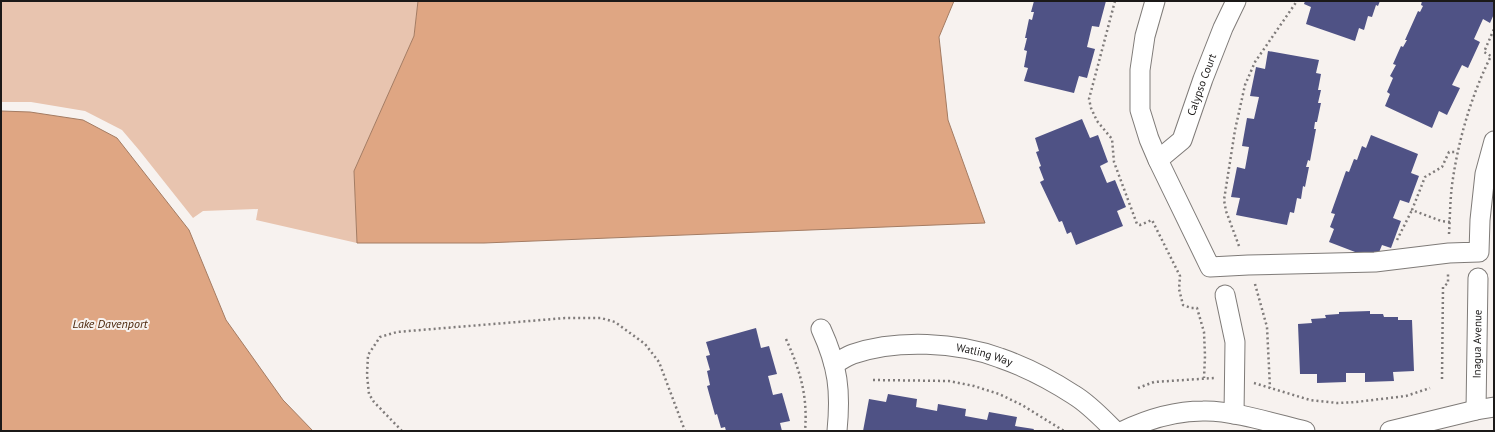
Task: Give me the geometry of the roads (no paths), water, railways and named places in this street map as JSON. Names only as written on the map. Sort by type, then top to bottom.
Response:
[{"type":"street","points":[[1154,1],[1145,36],[1140,70],[1140,110],[1149,139],[1158,160],[1210,267],[1375,262],[1449,253],[1479,252],[1480,220],[1485,174],[1494,141]]},
{"type":"street","name":"Calypso Court","points":[[1158,160],[1182,140],[1223,28],[1236,1]]},
{"type":"street","name":"Inagua Avenue","points":[[1478,278],[1485,409]]},
{"type":"street","points":[[1225,295],[1236,342],[1234,414]]},
{"type":"street","points":[[821,329],[828,344],[839,389],[837,431]]},
{"type":"street","name":"Watling Way","points":[[834,364],[852,354],[886,346],[924,345],[964,348],[1000,358],[1033,372],[1075,395],[1099,414],[1115,431]]},
{"type":"street","points":[[1390,431],[1485,409]]},
{"type":"street","points":[[1123,431],[1142,422],[1176,413],[1204,410],[1234,414],[1305,431]]},
{"type":"water","points":[[418,1],[954,1],[939,37],[948,120],[985,223],[484,243],[357,243],[354,171],[414,36]]},
{"type":"water","name":"Lake Davenport","points":[[1,111],[30,112],[83,120],[117,138],[189,230],[226,320],[283,400],[313,431],[1,431]]}]
